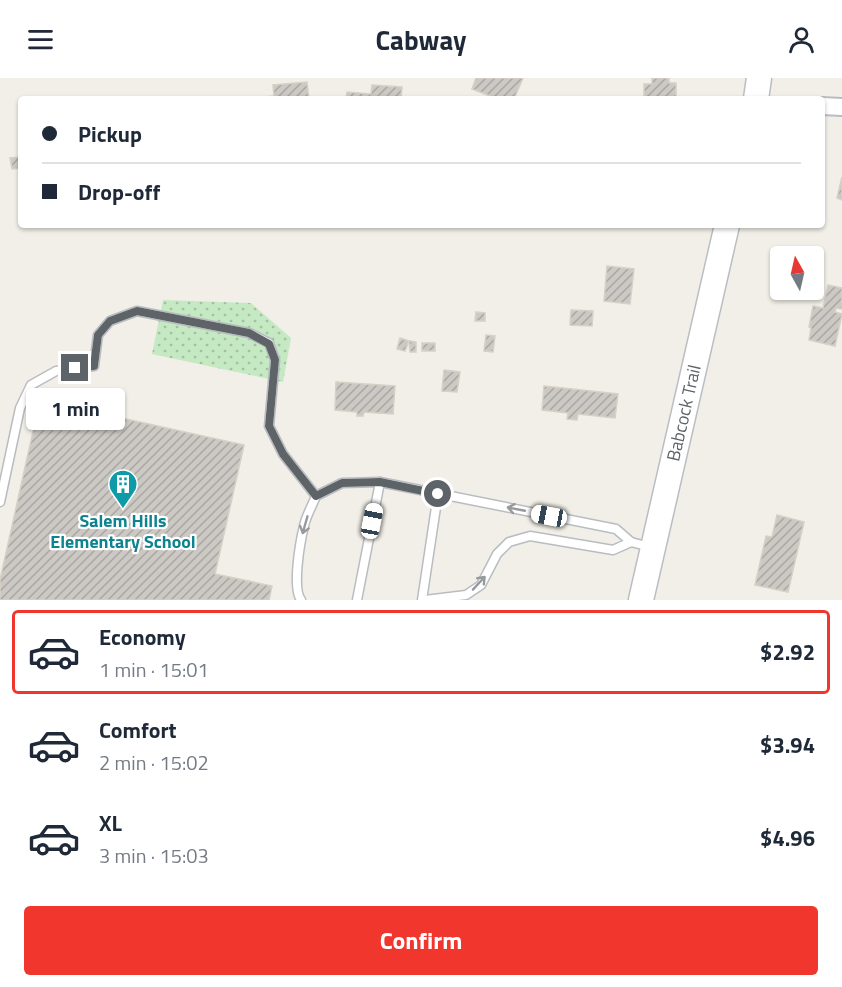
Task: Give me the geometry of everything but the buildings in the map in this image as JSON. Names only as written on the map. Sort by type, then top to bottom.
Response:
[{"type":"street","points":[[756,96],[759,78]]},
{"type":"street","points":[[825,106],[842,107]]},
{"type":"street","name":"Babcock Trail","points":[[641,600],[642,545],[726,228]]},
{"type":"lane","points":[[0,502],[20,408],[31,385],[56,371],[94,366],[98,335],[110,321],[137,311],[249,333],[269,344],[275,360],[269,426],[283,454],[316,496]]},
{"type":"lane","points":[[301,600],[298,597],[296,580],[304,526],[316,496],[342,483],[380,482],[616,529],[642,545]]},
{"type":"lane","points":[[357,600],[380,482]]},
{"type":"lane","points":[[438,494],[424,600],[466,595],[481,585],[497,554],[509,542],[530,536],[613,550],[642,545]]},
{"type":"green space","points":[[163,300],[251,303],[291,338],[283,382],[152,354]]},
{"type":"place","name":"Salem Hills Elementary School","points":[[123,510]]},
{"type":"route","points":[[75,368],[94,366],[98,335],[110,321],[137,311],[249,333],[269,344],[275,360],[269,426],[283,454],[316,496],[342,483],[380,482],[438,494]]}]
